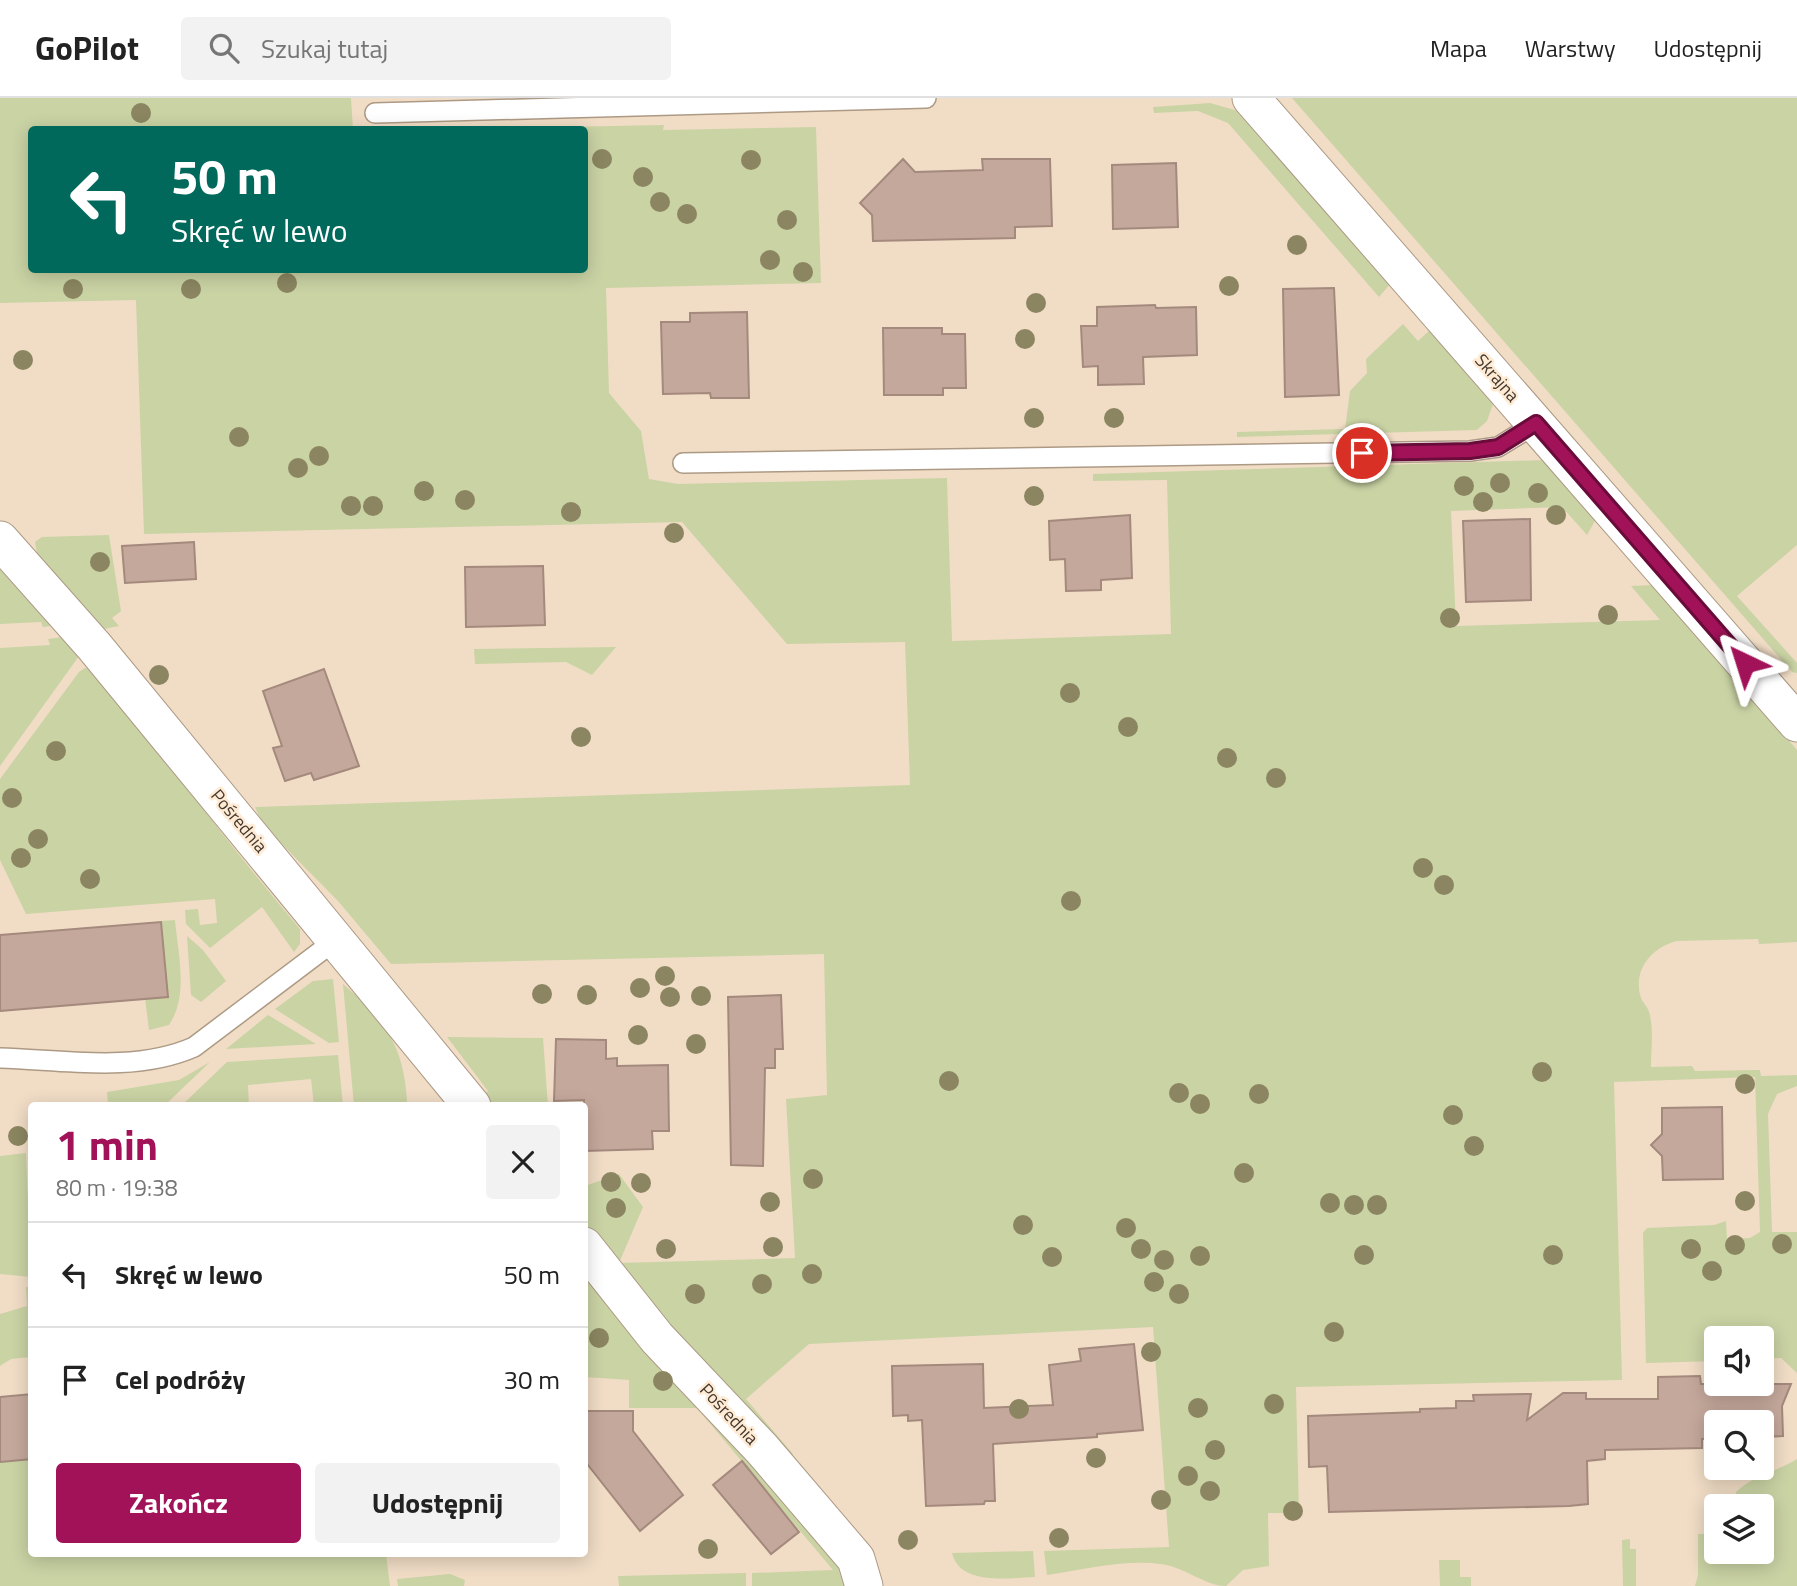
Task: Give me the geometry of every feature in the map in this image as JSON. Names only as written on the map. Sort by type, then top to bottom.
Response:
[{"type":"street","name":"Skrajna","points":[[1251,98],[1797,723]]},
{"type":"street","name":"Pośrednia","points":[[0,540],[94,646],[469,1102]]},
{"type":"street","name":"Pośrednia","points":[[588,1251],[657,1338],[762,1449],[856,1559],[864,1586]]},
{"type":"lane","points":[[375,113],[926,98]]},
{"type":"lane","points":[[683,463],[1470,451],[1498,447],[1536,423]]},
{"type":"lane","points":[[0,1058],[141,1062],[178,1054],[194,1047],[337,939]]},
{"type":"green space","points":[[0,98],[351,98],[353,126],[28,126],[28,273],[588,273],[588,126],[664,125],[663,130],[816,127],[821,283],[606,288],[609,393],[641,431],[649,479],[678,484],[947,478],[952,641],[1171,634],[1167,480],[1093,481],[1093,474],[1545,460],[1596,519],[1587,535],[1562,507],[1451,511],[1456,626],[1660,620],[1631,586],[1654,585],[1797,750],[1797,942],[1759,944],[1758,939],[1677,941],[1660,948],[1646,961],[1639,978],[1639,988],[1651,1018],[1651,1067],[1692,1066],[1695,1071],[1760,1070],[1761,1076],[1797,1075],[1797,1086],[1777,1094],[1768,1114],[1772,1232],[1797,1232],[1797,1373],[1781,1358],[1774,1358],[1774,1326],[1704,1326],[1704,1361],[1646,1363],[1643,1233],[1647,1228],[1714,1225],[1726,1221],[1727,1239],[1750,1238],[1760,1232],[1755,1077],[1614,1082],[1622,1380],[1296,1387],[1299,1513],[1268,1513],[1269,1566],[1243,1570],[1226,1586],[1210,1583],[1170,1566],[1147,1563],[1118,1564],[1047,1575],[1044,1551],[1169,1547],[1153,1327],[809,1344],[746,1399],[793,1454],[787,1459],[620,1275],[588,1231],[588,1185],[619,1174],[643,1207],[619,1263],[795,1258],[786,1099],[827,1095],[824,954],[391,964],[338,901],[263,825],[255,807],[910,785],[905,642],[787,644],[682,522],[144,534],[136,300],[0,303]]},
{"type":"green space","points":[[1292,98],[1797,98],[1797,545],[1737,596],[1797,663],[1797,673],[1792,672]]},
{"type":"green space","points":[[1210,103],[1238,111],[1391,283],[1379,297],[1228,123],[1198,111],[1154,113],[1153,107]]},
{"type":"green space","points":[[1403,324],[1418,341],[1431,329],[1494,401],[1487,421],[1477,430],[1237,437],[1237,432],[1345,429],[1350,391],[1367,373],[1366,359]]},
{"type":"green space","points":[[109,535],[121,611],[112,618],[119,626],[104,629],[96,624],[37,554],[35,542],[42,537]]},
{"type":"green space","points":[[0,561],[57,625],[43,627],[41,622],[0,624]]},
{"type":"green space","points":[[63,637],[79,656],[0,766],[0,648],[50,645],[48,639]]},
{"type":"green space","points":[[616,647],[592,675],[566,662],[475,664],[474,649]]},
{"type":"green space","points":[[92,668],[300,929],[300,944],[294,952],[262,907],[210,948],[186,924],[185,910],[198,909],[200,925],[217,923],[215,899],[26,914],[0,860],[0,779],[79,672]]},
{"type":"green space","points":[[175,920],[181,974],[179,1001],[169,1025],[149,1030],[145,998],[167,996],[161,921]]},
{"type":"green space","points":[[187,936],[203,950],[226,981],[201,1002],[191,995]]},
{"type":"green space","points":[[333,979],[339,1042],[329,1043],[275,1009],[313,981]]},
{"type":"green space","points":[[343,984],[370,1010],[390,1035],[402,1065],[407,1102],[354,1102]]},
{"type":"green space","points":[[268,1015],[316,1044],[226,1049]]},
{"type":"green space","points":[[447,1037],[543,1038],[548,1102],[486,1102],[482,1096],[488,1091]]},
{"type":"green space","points":[[338,1055],[343,1102],[314,1102],[311,1079],[248,1085],[249,1102],[185,1102],[227,1062]]},
{"type":"green space","points":[[210,1062],[168,1102],[108,1102],[107,1092],[179,1080]]},
{"type":"green space","points":[[26,1153],[28,1277],[0,1274],[0,1156]]},
{"type":"green space","points":[[588,1273],[748,1455],[839,1569],[845,1586],[752,1586],[752,1573],[833,1570],[697,1408],[629,1408],[629,1380],[588,1377]]},
{"type":"green space","points":[[28,1287],[28,1357],[11,1359],[0,1366],[0,1314],[27,1306]]},
{"type":"green space","points":[[28,1459],[28,1557],[386,1557],[390,1586],[0,1586],[0,1462]]},
{"type":"green space","points":[[1797,1459],[1797,1586],[1695,1586],[1698,1575],[1698,1534],[1704,1534],[1704,1564],[1774,1564],[1774,1494],[1736,1492],[1754,1480],[1774,1480],[1774,1470]]},
{"type":"green space","points":[[1630,1539],[1630,1549],[1636,1549],[1636,1586],[1623,1586],[1622,1540]]},
{"type":"green space","points":[[1033,1551],[1035,1577],[1012,1578],[986,1578],[965,1571],[957,1564],[952,1553]]},
{"type":"green space","points":[[1439,1560],[1460,1560],[1460,1577],[1471,1577],[1471,1586],[1440,1586]]},
{"type":"green space","points":[[746,1573],[746,1586],[619,1586],[618,1576]]},
{"type":"green space","points":[[450,1574],[465,1580],[464,1586],[398,1586],[397,1579]]},
{"type":"building","points":[[903,159],[915,172],[983,170],[982,159],[1050,159],[1052,226],[1015,227],[1015,238],[873,241],[872,215],[860,203]]},
{"type":"building","points":[[1176,163],[1178,227],[1113,229],[1112,165]]},
{"type":"building","points":[[1334,288],[1339,395],[1285,397],[1283,289]]},
{"type":"building","points":[[1155,305],[1156,308],[1196,307],[1197,355],[1143,357],[1144,384],[1098,385],[1098,366],[1083,367],[1081,326],[1097,326],[1097,307]]},
{"type":"building","points":[[747,312],[749,398],[711,398],[710,393],[663,394],[661,322],[690,322],[690,313]]},
{"type":"building","points":[[883,328],[942,328],[942,334],[965,334],[966,388],[943,388],[943,395],[884,395]]},
{"type":"building","points":[[1130,515],[1132,578],[1101,580],[1101,590],[1066,591],[1065,559],[1050,560],[1049,521]]},
{"type":"building","points":[[1530,519],[1531,600],[1466,602],[1463,521]]},
{"type":"building","points":[[194,542],[196,579],[125,583],[122,546]]},
{"type":"building","points":[[543,566],[545,625],[466,627],[465,567]]},
{"type":"building","points":[[324,669],[359,766],[314,780],[311,773],[285,781],[273,748],[282,746],[263,691]]},
{"type":"building","points":[[161,922],[168,997],[0,1011],[0,935]]},
{"type":"building","points":[[781,995],[783,1049],[775,1049],[775,1068],[765,1068],[763,1166],[731,1165],[728,997]]},
{"type":"building","points":[[556,1039],[606,1040],[606,1059],[617,1058],[617,1066],[668,1065],[669,1131],[652,1131],[653,1149],[588,1151],[588,1102],[554,1101]]},
{"type":"building","points":[[1722,1107],[1723,1179],[1663,1180],[1662,1156],[1651,1145],[1662,1134],[1662,1108]]},
{"type":"building","points":[[1134,1344],[1143,1430],[1097,1434],[1097,1437],[993,1444],[995,1501],[985,1501],[984,1504],[926,1506],[922,1420],[908,1421],[908,1415],[893,1416],[892,1366],[983,1364],[984,1408],[1053,1405],[1049,1365],[1081,1361],[1079,1349]]},
{"type":"building","points":[[1700,1376],[1701,1384],[1704,1384],[1704,1396],[1774,1396],[1774,1384],[1791,1384],[1782,1406],[1783,1436],[1774,1436],[1774,1410],[1704,1410],[1702,1448],[1605,1450],[1605,1459],[1587,1461],[1588,1504],[1569,1506],[1329,1512],[1327,1466],[1309,1467],[1308,1416],[1420,1412],[1420,1409],[1456,1408],[1456,1401],[1474,1401],[1473,1395],[1531,1394],[1527,1420],[1563,1393],[1586,1393],[1586,1399],[1658,1399],[1658,1377]]},
{"type":"building","points":[[28,1394],[28,1459],[0,1462],[0,1397]]},
{"type":"building","points":[[588,1411],[633,1411],[633,1431],[683,1495],[640,1531],[588,1465]]},
{"type":"building","points":[[742,1461],[799,1532],[771,1554],[713,1485]]},
{"type":"route","points":[[1362,453],[1470,451],[1498,447],[1517,438],[1536,423],[1745,663]]}]
